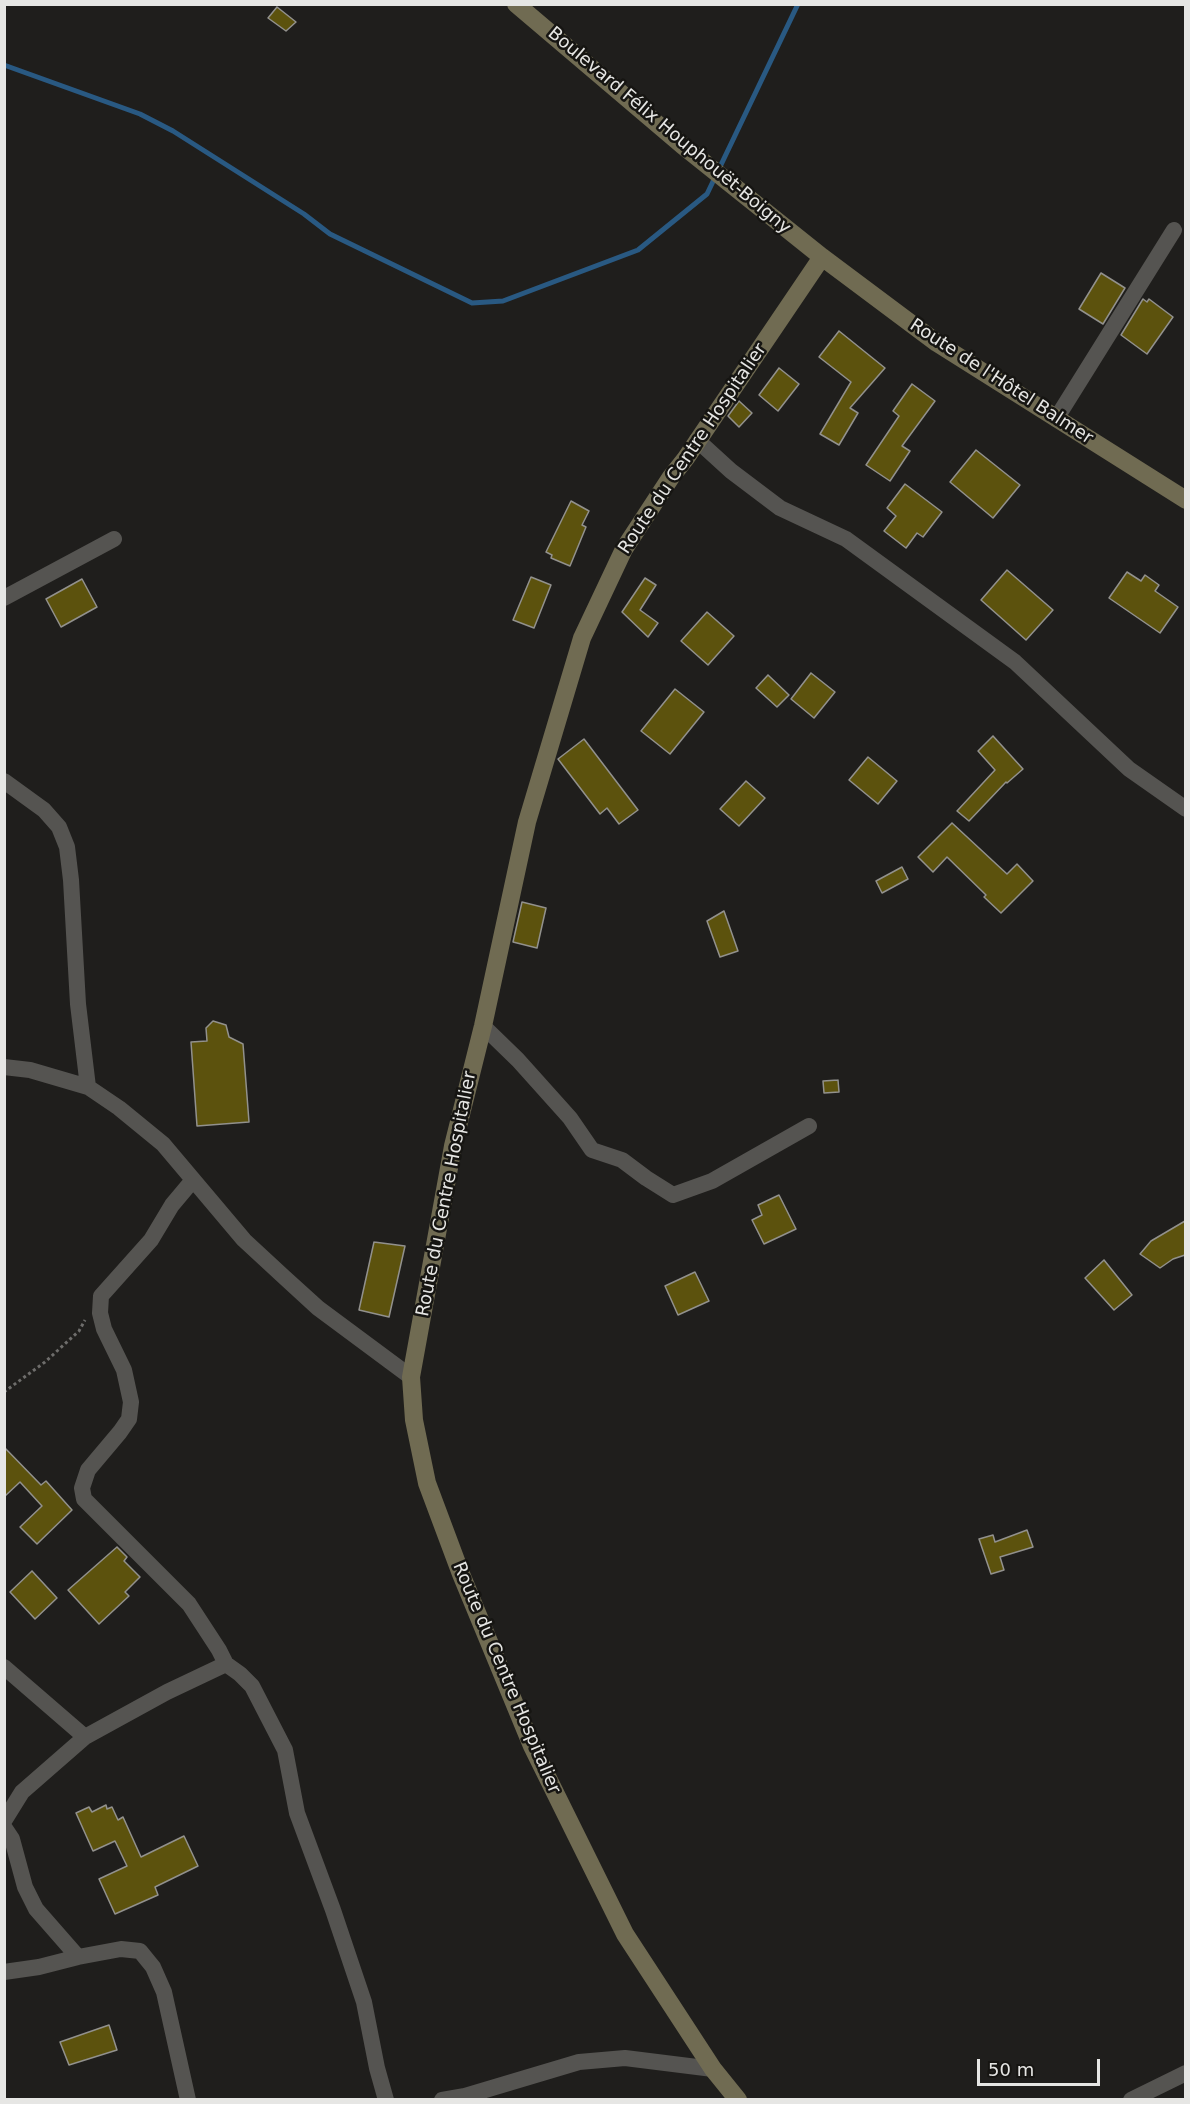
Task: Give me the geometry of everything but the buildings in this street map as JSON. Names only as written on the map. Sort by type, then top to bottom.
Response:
[{"type":"street","name":"Boulevard Félix Houphouët-Boigny","points":[[516,4],[682,145],[822,257]]},
{"type":"street","points":[[1056,419],[1174,230]]},
{"type":"street","name":"Route de l'Hôtel Balmer","points":[[822,257],[937,343],[1185,500]]},
{"type":"street","name":"Route du Centre Hospitalier","points":[[738,2100],[713,2069],[625,1934],[532,1746],[461,1574],[427,1483],[414,1420],[411,1377],[453,1146],[483,1026],[527,822],[582,638],[624,549],[822,257]]},
{"type":"street","points":[[697,440],[731,471],[780,508],[846,539],[1015,662],[1129,769],[1185,809]]},
{"type":"street","points":[[4,598],[114,539]]},
{"type":"street","points":[[4,781],[44,810],[58,827],[67,847],[78,1004],[88,1087]]},
{"type":"street","points":[[483,1026],[518,1060],[570,1118],[592,1150],[622,1160],[673,1195],[712,1181],[809,1126]]},
{"type":"street","points":[[4,1067],[30,1070],[88,1087],[120,1108],[162,1144],[244,1240],[318,1308],[411,1377]]},
{"type":"street","points":[[193,1180],[172,1205],[151,1240],[101,1296],[102,1321],[124,1370],[131,1402],[129,1419],[88,1470],[82,1488],[84,1499],[189,1604],[226,1664],[252,1686],[285,1750],[297,1813],[364,2002],[377,2068],[386,2099],[401,2100]]},
{"type":"street","points":[[4,1821],[22,1792],[85,1737],[167,1692],[226,1664]]},
{"type":"street","points":[[4,1667],[85,1737]]},
{"type":"street","points":[[4,1827],[12,1839],[25,1887],[36,1909],[78,1957]]},
{"type":"street","points":[[4,1972],[122,1949],[140,1951],[153,1967],[164,1992],[188,2100]]},
{"type":"street","points":[[442,2100],[465,2096],[579,2062],[625,2058],[713,2069]]},
{"type":"street","points":[[1131,2100],[1185,2073]]},
{"type":"path","points":[[4,1392],[45,1362],[79,1331],[101,1296]]},
{"type":"waterway","points":[[4,65],[140,114],[173,131],[304,214],[330,234],[472,303],[503,301],[638,250],[707,194],[798,4]]}]
